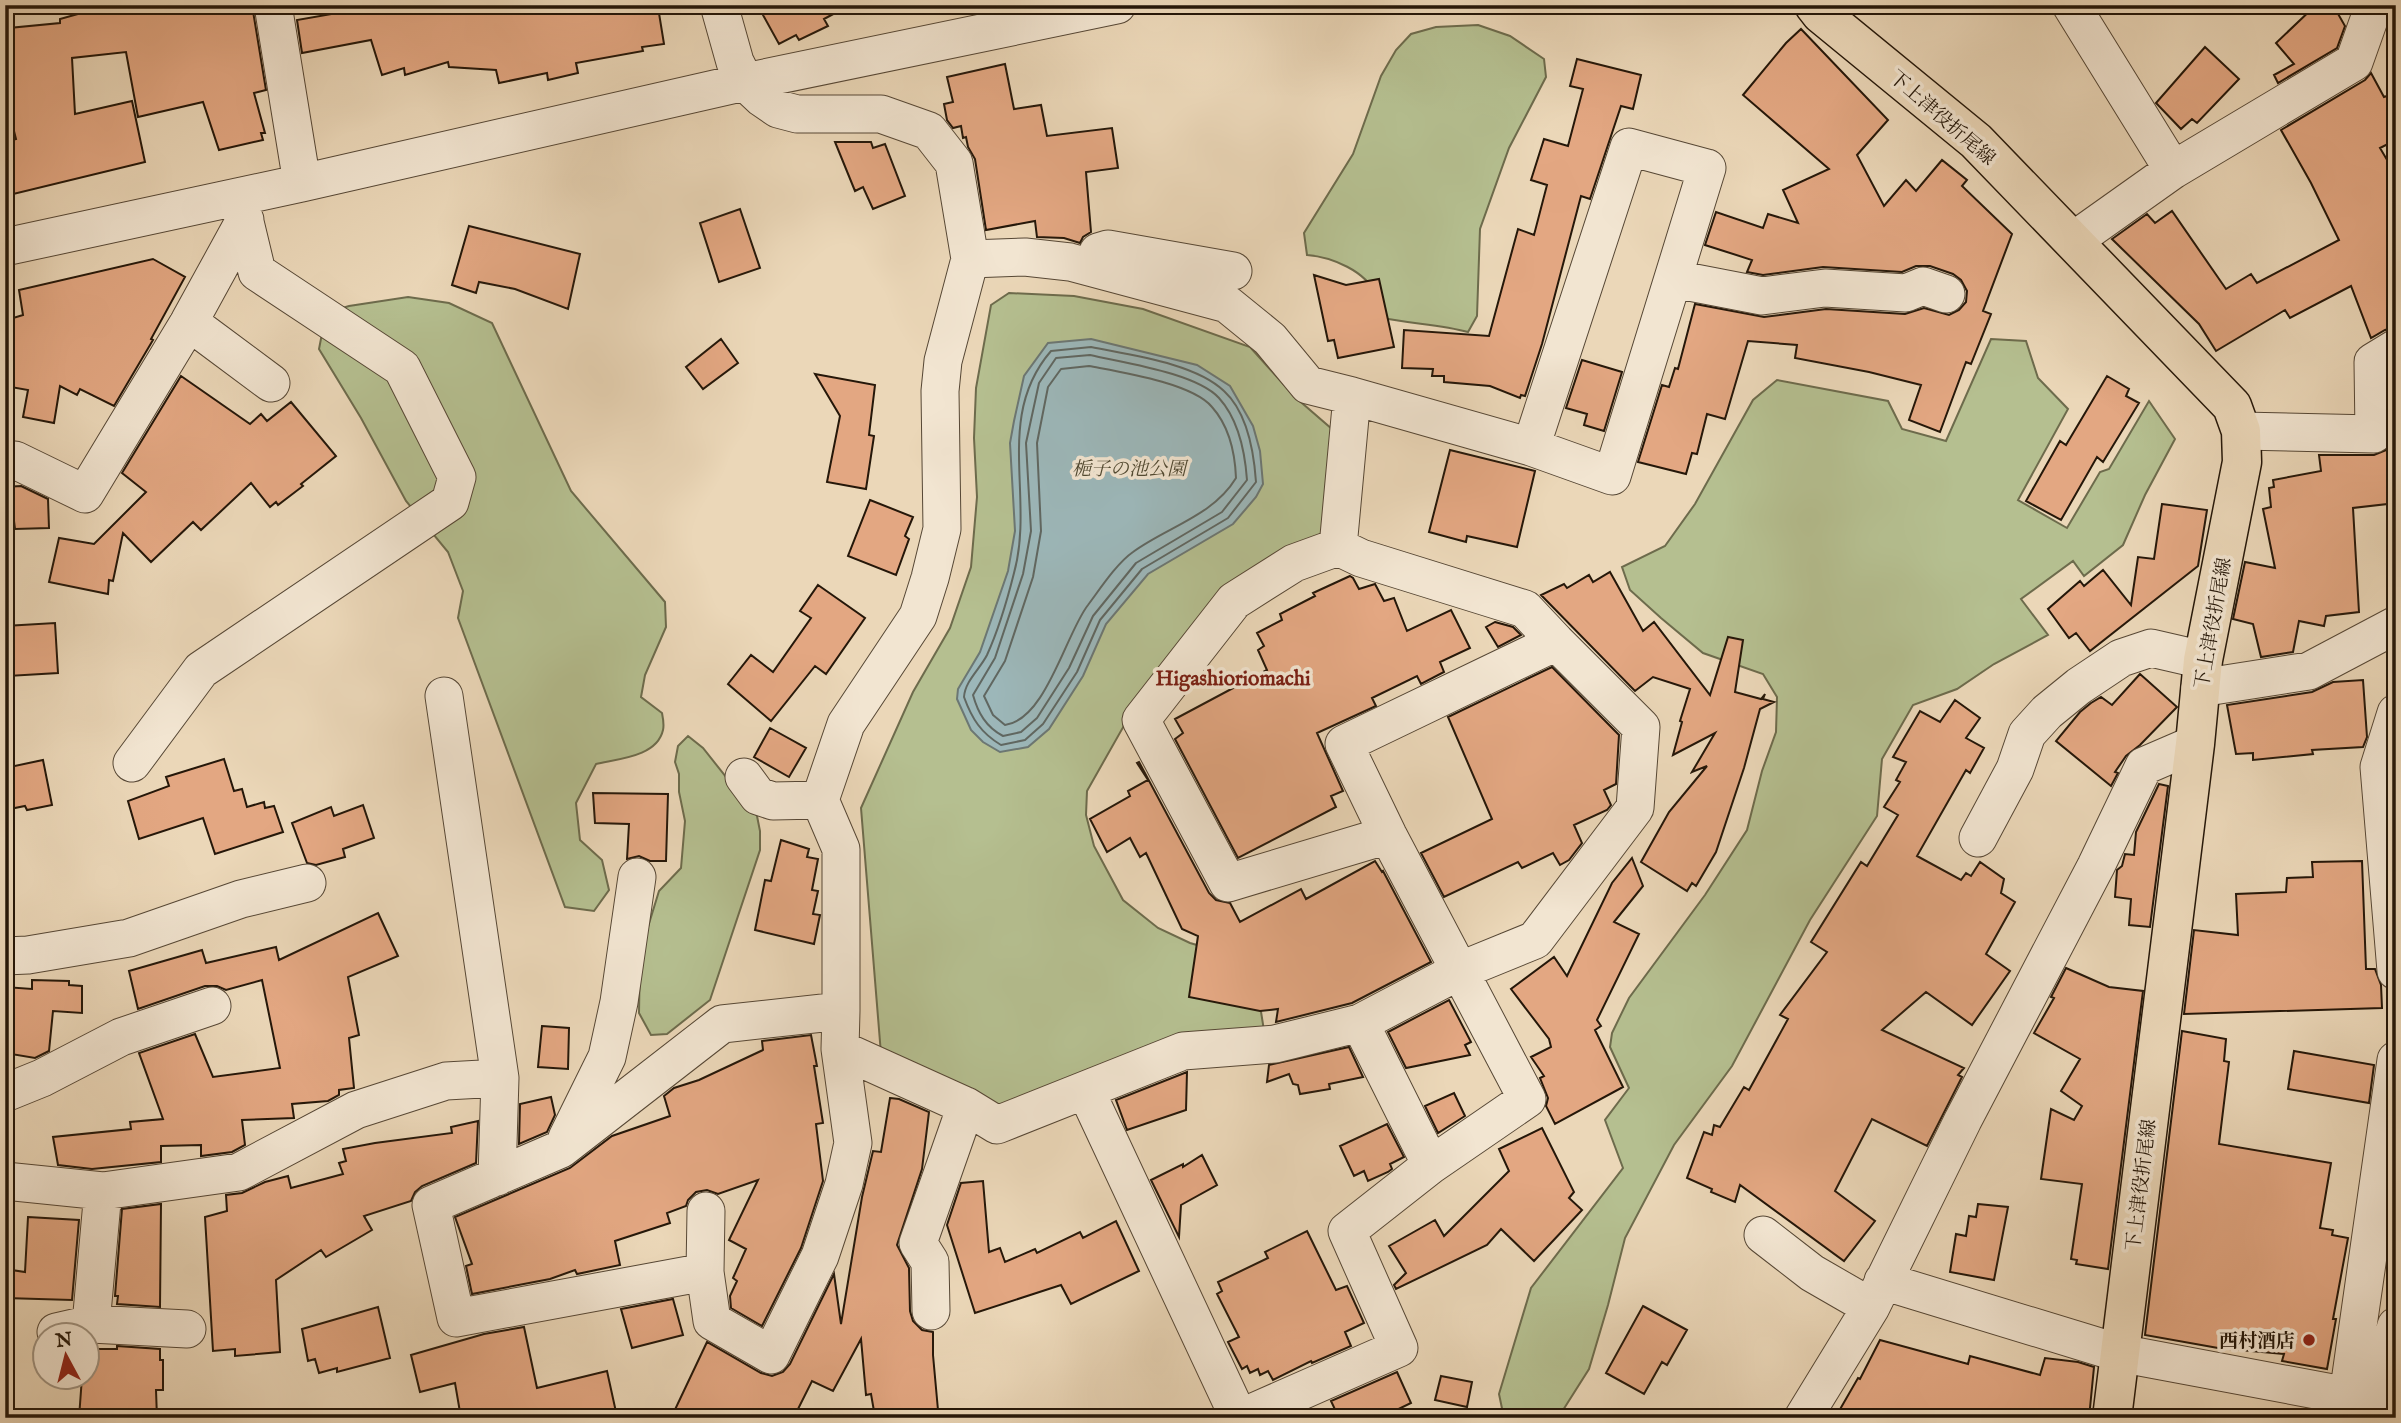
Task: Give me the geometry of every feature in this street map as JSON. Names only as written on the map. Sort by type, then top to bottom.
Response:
[{"type":"main road","name":"下上津役折尾線","points":[[1814,5],[1821,14],[1976,141],[2232,406],[2241,431],[2242,462],[2202,674],[2112,1418]]},
{"type":"street","points":[[273,5],[302,183]]},
{"type":"street","points":[[706,1211],[705,1272],[712,1321],[771,1355],[820,1256],[844,1184],[853,1143],[840,1049],[841,849],[820,800],[846,724],[918,616],[930,578],[942,529],[940,391],[943,362],[970,259],[954,163],[929,131],[881,114],[797,114],[778,109],[745,82],[735,62],[719,5]]},
{"type":"street","points":[[5,247],[242,208],[302,183],[745,82],[1117,5]]},
{"type":"street","points":[[2071,5],[2173,170]]},
{"type":"street","points":[[2073,241],[2173,170],[2354,62],[2371,14],[2371,5]]},
{"type":"street","points":[[970,259],[1026,257],[1070,262],[1227,304],[1270,339],[1308,385],[1531,447],[1612,476],[1707,168],[1629,147],[1531,447]]},
{"type":"street","points":[[5,462],[15,460],[85,494],[189,322],[242,208]]},
{"type":"street","points":[[132,763],[201,670],[450,502],[457,478],[402,368],[257,272],[242,208]]},
{"type":"street","points":[[1070,262],[1108,249],[1233,271]]},
{"type":"street","points":[[1674,279],[1762,296],[1825,288],[1906,293],[1923,286],[1946,293]]},
{"type":"street","points":[[189,322],[271,383]]},
{"type":"street","points":[[2241,431],[2374,434],[2372,362],[2396,348]]},
{"type":"street","points":[[1338,547],[1352,396]]},
{"type":"street","points":[[840,1049],[966,1106],[998,1125],[1182,1051],[1275,1044],[1360,1023],[1459,971],[1535,940],[1635,808],[1641,727],[1525,609],[1361,558],[1338,547],[1294,563],[1234,601],[1141,720],[1228,883],[1388,835]]},
{"type":"street","points":[[1978,838],[2015,769],[2027,734],[2047,712],[2079,686],[2121,658],[2151,648],[2202,674],[2309,671],[2396,625]]},
{"type":"street","points":[[1086,1091],[1240,1418],[1399,1348],[1347,1231],[1431,1165],[1527,1100],[1388,835],[1344,744],[1556,642]]},
{"type":"street","points":[[444,696],[500,1078],[497,1177]]},
{"type":"street","points":[[2396,713],[2379,766],[2396,971]]},
{"type":"street","points":[[1803,1418],[1877,1294],[1963,1119],[2096,866],[2144,766],[2194,744]]},
{"type":"street","points":[[744,777],[758,796],[765,799],[820,800]]},
{"type":"street","points":[[561,1149],[607,1057],[619,1002],[636,877]]},
{"type":"street","points":[[5,956],[129,939],[241,899],[307,883]]},
{"type":"street","points":[[5,1093],[42,1078],[121,1037],[212,1006]]},
{"type":"street","points":[[705,1272],[456,1318],[432,1205],[561,1149],[722,1024],[841,1011]]},
{"type":"street","points":[[1360,1023],[1431,1165]]},
{"type":"street","points":[[2370,1403],[2396,1060]]},
{"type":"street","points":[[5,1181],[103,1191],[239,1172],[356,1110],[446,1082],[500,1078]]},
{"type":"street","points":[[931,1311],[930,1262],[918,1243],[966,1106]]},
{"type":"street","points":[[91,1322],[103,1191]]},
{"type":"street","points":[[1763,1235],[1812,1273],[1877,1294],[2119,1353],[2370,1403]]},
{"type":"street","points":[[102,1325],[187,1329]]},
{"type":"street","points":[[2370,1403],[2396,1326]]},
{"type":"green space","points":[[1478,25],[1510,36],[1544,59],[1546,77],[1509,148],[1480,229],[1477,316],[1468,332],[1379,317],[1377,297],[1365,279],[1337,262],[1307,255],[1304,233],[1353,154],[1381,76],[1396,50],[1411,34],[1436,27]]},
{"type":"green space","name":"梔子の池公園","points":[[1009,293],[1074,296],[1143,309],[1250,347],[1295,397],[1340,436],[1331,524],[1126,722],[1087,791],[1086,815],[1094,846],[1123,900],[1158,928],[1190,943],[1253,961],[1265,1037],[997,1110],[881,1054],[861,808],[913,692],[950,628],[971,567],[977,497],[974,438],[976,388],[991,305]]},
{"type":"green space","points":[[408,297],[449,303],[492,323],[571,491],[665,602],[666,627],[645,675],[641,697],[662,713],[663,728],[659,739],[653,746],[635,755],[596,764],[576,803],[580,840],[602,860],[609,890],[594,911],[565,907],[458,618],[463,591],[448,552],[406,501],[361,418],[319,349],[326,313],[349,306]]},
{"type":"green space","points":[[1991,339],[2026,341],[2038,378],[2068,409],[2018,500],[2067,528],[2100,472],[2109,469],[2149,401],[2175,439],[2145,495],[2123,545],[2084,576],[2073,561],[2021,599],[2048,635],[1994,664],[1957,689],[1913,705],[1882,759],[1877,816],[1810,920],[1732,1066],[1674,1145],[1625,1238],[1589,1369],[1558,1418],[1504,1418],[1499,1394],[1531,1288],[1623,1168],[1605,1120],[1629,1088],[1610,1047],[1612,1033],[1629,998],[1705,895],[1747,830],[1762,771],[1776,732],[1777,697],[1763,674],[1703,653],[1630,590],[1622,567],[1665,546],[1695,504],[1753,400],[1777,380],[1888,401],[1902,429],[1946,441]]},
{"type":"green space","points":[[688,736],[703,748],[757,816],[760,850],[710,1000],[667,1034],[651,1035],[639,1013],[640,953],[659,891],[681,868],[685,821],[675,762],[678,746]]},
{"type":"water","points":[[1091,339],[1197,365],[1230,386],[1253,426],[1260,451],[1263,484],[1256,497],[1233,524],[1148,574],[1106,624],[1083,676],[1049,729],[1028,747],[1000,752],[983,742],[971,730],[957,699],[958,689],[980,652],[1008,571],[1015,531],[1010,443],[1014,421],[1024,376],[1048,343]]},
{"type":"building","points":[[110,5],[252,5],[266,90],[254,93],[265,133],[261,133],[263,140],[219,150],[203,102],[138,117],[126,52],[72,58],[75,114],[132,101],[145,162],[5,196],[5,142],[16,139],[5,95],[9,28],[60,23],[60,19]]},
{"type":"building","points":[[348,5],[651,5],[658,7],[664,44],[642,47],[643,51],[576,63],[578,73],[548,80],[547,73],[499,83],[496,70],[449,67],[448,62],[405,75],[404,68],[382,75],[371,40],[302,53],[297,20],[349,11]]},
{"type":"building","points":[[781,5],[850,5],[824,19],[828,26],[799,40],[796,35],[779,44],[763,15]]},
{"type":"building","points":[[2316,5],[2333,5],[2345,26],[2337,48],[2278,83],[2274,75],[2294,64],[2276,43]]},
{"type":"building","points":[[1801,29],[1888,120],[1857,155],[1884,206],[1906,180],[1916,191],[1942,160],[1967,180],[1962,186],[2012,234],[1983,311],[1991,314],[1971,364],[1966,362],[1940,432],[1909,420],[1921,385],[1795,358],[1797,345],[1748,341],[1725,419],[1707,414],[1697,454],[1692,453],[1686,474],[1638,462],[1662,385],[1669,387],[1675,368],[1678,369],[1695,304],[1764,317],[1826,309],[1905,314],[1924,308],[1949,315],[1959,310],[1966,302],[1967,291],[1961,280],[1953,274],[1930,266],[1916,266],[1902,272],[1823,267],[1763,275],[1747,272],[1752,260],[1705,245],[1716,212],[1763,228],[1768,214],[1798,223],[1783,190],[1829,169],[1743,95]]},
{"type":"building","points":[[2205,47],[2239,79],[2197,123],[2192,119],[2181,129],[2156,103]]},
{"type":"building","points":[[1577,59],[1641,75],[1633,109],[1621,106],[1590,199],[1581,196],[1542,344],[1525,396],[1521,395],[1520,398],[1490,386],[1444,382],[1444,376],[1432,376],[1433,369],[1402,368],[1404,330],[1489,336],[1518,229],[1534,235],[1547,185],[1531,180],[1544,139],[1568,146],[1583,89],[1570,86]]},
{"type":"building","points":[[1005,64],[1014,109],[1041,105],[1047,136],[1112,128],[1118,168],[1086,172],[1091,232],[1083,237],[1080,243],[1064,238],[1037,237],[1035,221],[986,230],[975,159],[966,137],[963,138],[961,126],[953,128],[947,120],[944,104],[953,102],[947,77]]},
{"type":"building","points":[[2371,73],[2384,97],[2396,93],[2396,140],[2380,148],[2396,175],[2396,327],[2371,338],[2351,286],[2290,318],[2285,310],[2216,351],[2199,324],[2112,239],[2147,214],[2155,223],[2172,211],[2226,289],[2251,274],[2257,283],[2339,240],[2281,130],[2365,80]]},
{"type":"building","points":[[835,142],[871,142],[873,148],[885,144],[905,196],[873,209],[863,187],[855,191]]},
{"type":"building","points":[[740,209],[760,268],[719,282],[700,223]]},
{"type":"building","points":[[469,226],[580,254],[568,309],[515,289],[479,282],[476,293],[452,285]]},
{"type":"building","points":[[153,259],[185,277],[151,339],[153,340],[114,406],[80,389],[77,395],[60,386],[54,423],[23,417],[28,390],[5,386],[5,359],[13,318],[23,315],[19,290]]},
{"type":"building","points":[[1314,275],[1346,285],[1379,279],[1394,347],[1338,358],[1334,340],[1328,341]]},
{"type":"building","points":[[721,339],[738,363],[703,389],[686,367]]},
{"type":"building","points":[[1582,360],[1622,372],[1604,431],[1584,425],[1587,414],[1566,408]]},
{"type":"building","points":[[815,374],[875,385],[869,435],[874,436],[866,489],[827,482],[840,416]]},
{"type":"building","points":[[181,376],[250,424],[261,414],[267,421],[291,402],[336,456],[278,505],[276,502],[270,507],[251,483],[201,530],[193,522],[151,562],[123,533],[113,581],[109,580],[108,594],[49,582],[59,538],[94,544],[146,492],[122,473]]},
{"type":"building","points":[[2107,376],[2129,389],[2126,396],[2139,403],[2103,462],[2097,457],[2061,520],[2026,501],[2060,441],[2066,445]]},
{"type":"building","points":[[2391,448],[2396,476],[2396,503],[2353,508],[2359,612],[2326,616],[2324,626],[2299,621],[2293,652],[2261,657],[2253,624],[2233,619],[2245,562],[2275,568],[2263,509],[2271,507],[2269,488],[2274,487],[2273,480],[2321,471],[2319,455],[2374,455]]},
{"type":"building","points":[[1450,450],[1535,471],[1517,547],[1467,536],[1466,542],[1429,532]]},
{"type":"building","points":[[21,486],[48,499],[49,528],[15,529],[14,521],[5,521],[5,487]]},
{"type":"building","points":[[870,500],[913,517],[905,536],[909,539],[896,575],[848,556]]},
{"type":"building","points":[[2162,504],[2207,510],[2198,566],[2090,651],[2076,633],[2069,638],[2048,609],[2080,581],[2084,586],[2103,570],[2131,605],[2138,557],[2154,559]]},
{"type":"building","points":[[1610,572],[1643,631],[1654,622],[1710,695],[1728,637],[1743,640],[1735,692],[1761,699],[1765,694],[1763,699],[1774,702],[1760,709],[1716,852],[1696,886],[1692,883],[1687,891],[1641,862],[1669,812],[1707,766],[1692,772],[1715,733],[1673,755],[1690,689],[1653,677],[1635,691],[1541,595],[1564,584],[1567,588],[1589,575],[1593,582]]},
{"type":"building","points":[[1350,576],[1359,589],[1375,584],[1384,601],[1394,598],[1407,631],[1451,610],[1470,648],[1440,662],[1444,672],[1421,684],[1417,676],[1372,698],[1376,706],[1317,733],[1343,791],[1331,796],[1336,807],[1238,858],[1175,739],[1183,733],[1175,719],[1267,670],[1258,650],[1264,646],[1257,633],[1282,620],[1280,614],[1315,596],[1313,593]]},
{"type":"building","points":[[818,585],[865,618],[826,674],[815,666],[771,721],[728,684],[751,655],[773,672],[811,618],[800,611]]},
{"type":"building","points":[[1495,622],[1513,627],[1521,635],[1498,647],[1486,627]]},
{"type":"building","points":[[55,623],[58,673],[8,676],[5,667],[5,626]]},
{"type":"building","points":[[1552,667],[1619,735],[1616,784],[1604,790],[1611,805],[1607,810],[1574,825],[1582,843],[1569,860],[1560,865],[1553,853],[1522,868],[1518,862],[1444,897],[1421,853],[1492,819],[1448,717]]},
{"type":"building","points":[[2140,674],[2177,707],[2126,756],[2115,772],[2118,773],[2111,786],[2056,741],[2091,703],[2101,697],[2112,705]]},
{"type":"building","points":[[2363,680],[2367,737],[2363,747],[2312,750],[2313,754],[2253,760],[2253,753],[2236,754],[2227,705],[2312,692],[2333,682]]},
{"type":"building","points":[[1955,700],[1980,718],[1966,738],[1984,748],[1970,773],[1966,770],[1917,856],[1961,880],[1966,873],[1971,876],[1980,862],[2004,879],[2001,893],[2015,902],[1986,954],[2010,971],[1972,1025],[1926,992],[1882,1030],[1964,1068],[1958,1075],[1962,1077],[1927,1146],[1872,1119],[1835,1191],[1875,1221],[1844,1261],[1740,1185],[1735,1202],[1687,1178],[1704,1132],[1712,1135],[1714,1125],[1720,1127],[1744,1087],[1749,1090],[1788,1019],[1780,1015],[1827,952],[1811,942],[1861,862],[1867,866],[1898,815],[1884,807],[1900,782],[1896,780],[1906,762],[1893,757],[1920,711],[1940,722]]},
{"type":"building","points":[[770,728],[806,748],[789,777],[754,757]]},
{"type":"building","points":[[224,759],[234,791],[242,789],[247,807],[264,802],[265,808],[274,806],[283,832],[215,854],[203,818],[139,839],[128,801],[169,786],[166,777]]},
{"type":"building","points":[[43,760],[52,805],[27,810],[25,806],[5,810],[5,768]]},
{"type":"building","points":[[1139,762],[1209,893],[1216,900],[1230,903],[1240,922],[1301,889],[1306,899],[1375,861],[1383,871],[1431,962],[1352,1003],[1276,1022],[1278,1009],[1260,1011],[1189,997],[1198,936],[1182,929],[1146,853],[1140,857],[1130,838],[1107,852],[1090,819],[1130,796],[1128,791],[1148,780],[1137,763]]},
{"type":"building","points":[[2159,784],[2168,786],[2150,927],[2129,925],[2131,899],[2115,897],[2117,870],[2122,866],[2125,854],[2134,855],[2136,832]]},
{"type":"building","points":[[593,793],[668,794],[666,861],[650,861],[639,856],[627,859],[629,824],[595,823]]},
{"type":"building","points":[[363,805],[374,838],[343,849],[345,857],[316,865],[307,863],[292,823],[331,807],[334,816]]},
{"type":"building","points":[[781,840],[809,849],[807,857],[818,859],[812,890],[818,891],[813,914],[820,915],[814,944],[755,930],[765,880],[771,881]]},
{"type":"building","points":[[1632,858],[1643,886],[1614,922],[1639,934],[1597,1020],[1601,1026],[1595,1030],[1623,1087],[1555,1124],[1546,1106],[1548,1098],[1540,1078],[1544,1076],[1531,1057],[1551,1047],[1549,1039],[1511,989],[1554,957],[1567,976],[1612,883]]},
{"type":"building","points":[[2362,861],[2366,969],[2375,969],[2381,985],[2382,1008],[2184,1014],[2194,930],[2238,935],[2236,894],[2286,892],[2287,878],[2313,877],[2312,862]]},
{"type":"building","points":[[378,913],[398,956],[348,977],[359,1035],[349,1038],[354,1088],[339,1090],[339,1095],[328,1101],[292,1104],[294,1118],[242,1120],[245,1145],[232,1152],[201,1156],[201,1145],[161,1146],[161,1162],[92,1169],[58,1165],[53,1137],[131,1129],[130,1122],[163,1119],[139,1053],[195,1034],[213,1077],[280,1068],[262,980],[226,990],[217,986],[205,986],[138,1009],[129,971],[202,950],[206,963],[276,947],[279,960]]},
{"type":"building","points":[[2066,968],[2109,987],[2143,991],[2108,1269],[2076,1264],[2077,1260],[2071,1259],[2082,1184],[2041,1179],[2051,1109],[2074,1120],[2082,1106],[2061,1091],[2080,1059],[2034,1033],[2054,998],[2051,997]]},
{"type":"building","points":[[32,980],[69,981],[69,985],[82,986],[82,1013],[53,1011],[49,1051],[35,1058],[5,1053],[5,987],[32,989]]},
{"type":"building","points":[[1449,1000],[1471,1042],[1465,1045],[1470,1055],[1406,1068],[1388,1032]]},
{"type":"building","points":[[542,1026],[569,1028],[568,1069],[538,1067]]},
{"type":"building","points":[[2182,1031],[2226,1039],[2224,1061],[2229,1062],[2219,1144],[2331,1163],[2320,1228],[2333,1230],[2332,1235],[2348,1238],[2327,1369],[2282,1361],[2284,1354],[2218,1348],[2145,1335]]},
{"type":"building","points":[[811,1035],[823,1123],[816,1124],[823,1181],[801,1248],[762,1326],[731,1308],[730,1296],[737,1281],[733,1278],[746,1249],[729,1240],[758,1180],[718,1194],[707,1190],[696,1192],[686,1206],[667,1213],[670,1223],[615,1241],[620,1265],[577,1274],[575,1270],[550,1279],[472,1294],[466,1266],[472,1264],[455,1217],[570,1168],[612,1136],[670,1116],[664,1096],[674,1088],[699,1080],[763,1050],[762,1041]]},
{"type":"building","points":[[1349,1047],[1363,1077],[1329,1084],[1330,1089],[1300,1094],[1298,1085],[1293,1084],[1289,1074],[1267,1082],[1269,1065]]},
{"type":"building","points":[[2294,1051],[2374,1065],[2369,1103],[2288,1089]]},
{"type":"building","points":[[1187,1072],[1186,1110],[1127,1130],[1116,1100]]},
{"type":"building","points":[[1454,1093],[1465,1116],[1438,1133],[1425,1106]]},
{"type":"building","points":[[551,1097],[555,1115],[547,1132],[519,1144],[520,1104]]},
{"type":"building","points":[[890,1098],[929,1112],[922,1169],[897,1245],[909,1268],[910,1311],[913,1321],[922,1330],[933,1332],[938,1410],[875,1417],[871,1394],[866,1395],[861,1339],[833,1391],[812,1381],[798,1409],[797,1418],[671,1418],[707,1342],[761,1373],[772,1376],[783,1372],[790,1364],[834,1274],[841,1324],[862,1197],[873,1151],[881,1152]]},
{"type":"building","points":[[478,1121],[476,1163],[422,1186],[411,1201],[364,1216],[372,1230],[326,1257],[321,1250],[276,1280],[280,1352],[235,1356],[235,1349],[213,1351],[205,1217],[227,1211],[226,1195],[242,1193],[265,1182],[288,1176],[291,1188],[343,1174],[339,1163],[346,1161],[343,1149],[452,1133],[451,1127]]},
{"type":"building","points":[[1387,1124],[1404,1157],[1390,1164],[1392,1169],[1388,1172],[1368,1181],[1364,1171],[1354,1176],[1340,1146]]},
{"type":"building","points":[[1542,1128],[1574,1192],[1569,1198],[1582,1210],[1534,1261],[1501,1229],[1487,1245],[1396,1289],[1394,1285],[1406,1273],[1389,1246],[1435,1220],[1444,1236],[1509,1171],[1499,1149]]},
{"type":"building","points":[[1202,1155],[1217,1185],[1181,1205],[1179,1237],[1151,1180],[1183,1164],[1183,1167]]},
{"type":"building","points":[[983,1181],[989,1252],[1000,1248],[1005,1262],[1035,1249],[1037,1253],[1080,1232],[1083,1238],[1116,1221],[1139,1271],[1071,1304],[1061,1285],[975,1313],[947,1225],[961,1183]]},
{"type":"building","points":[[161,1204],[160,1307],[117,1304],[118,1296],[115,1296],[122,1209]]},
{"type":"building","points":[[1978,1204],[2008,1207],[1994,1280],[1950,1272],[1956,1234],[1966,1236],[1969,1216],[1976,1217]]},
{"type":"building","points":[[28,1217],[79,1220],[72,1300],[5,1298],[5,1269],[25,1272]]},
{"type":"building","points":[[1307,1231],[1336,1290],[1347,1286],[1364,1323],[1345,1332],[1351,1346],[1312,1363],[1311,1361],[1273,1380],[1268,1371],[1260,1375],[1258,1369],[1250,1373],[1247,1366],[1242,1369],[1228,1342],[1239,1337],[1217,1294],[1222,1291],[1218,1282],[1268,1258],[1265,1252]]},
{"type":"building","points":[[673,1299],[683,1335],[632,1348],[621,1309]]},
{"type":"building","points":[[1643,1306],[1687,1330],[1667,1365],[1662,1362],[1644,1394],[1606,1373]]},
{"type":"building","points":[[378,1307],[390,1358],[337,1372],[337,1368],[319,1373],[315,1359],[308,1361],[302,1329]]},
{"type":"building","points":[[524,1327],[537,1388],[607,1371],[616,1412],[589,1418],[461,1418],[455,1383],[420,1392],[411,1355],[484,1334]]},
{"type":"building","points":[[1880,1340],[1968,1364],[1970,1356],[2040,1375],[2045,1358],[2094,1367],[2089,1418],[1835,1418],[1858,1378],[1860,1379]]},
{"type":"building","points":[[117,1346],[160,1349],[160,1360],[163,1360],[163,1390],[156,1390],[157,1418],[79,1418],[81,1392],[102,1392],[102,1349],[117,1349]]},
{"type":"building","points":[[1397,1372],[1411,1403],[1380,1418],[1339,1418],[1331,1401]]},
{"type":"building","points":[[1441,1376],[1472,1382],[1467,1407],[1435,1400]]},
{"type":"place","name":"西村酒店","points":[[2309,1340]]},
{"type":"district","name":"Higashioriomachi","points":[[1233,678]]}]
